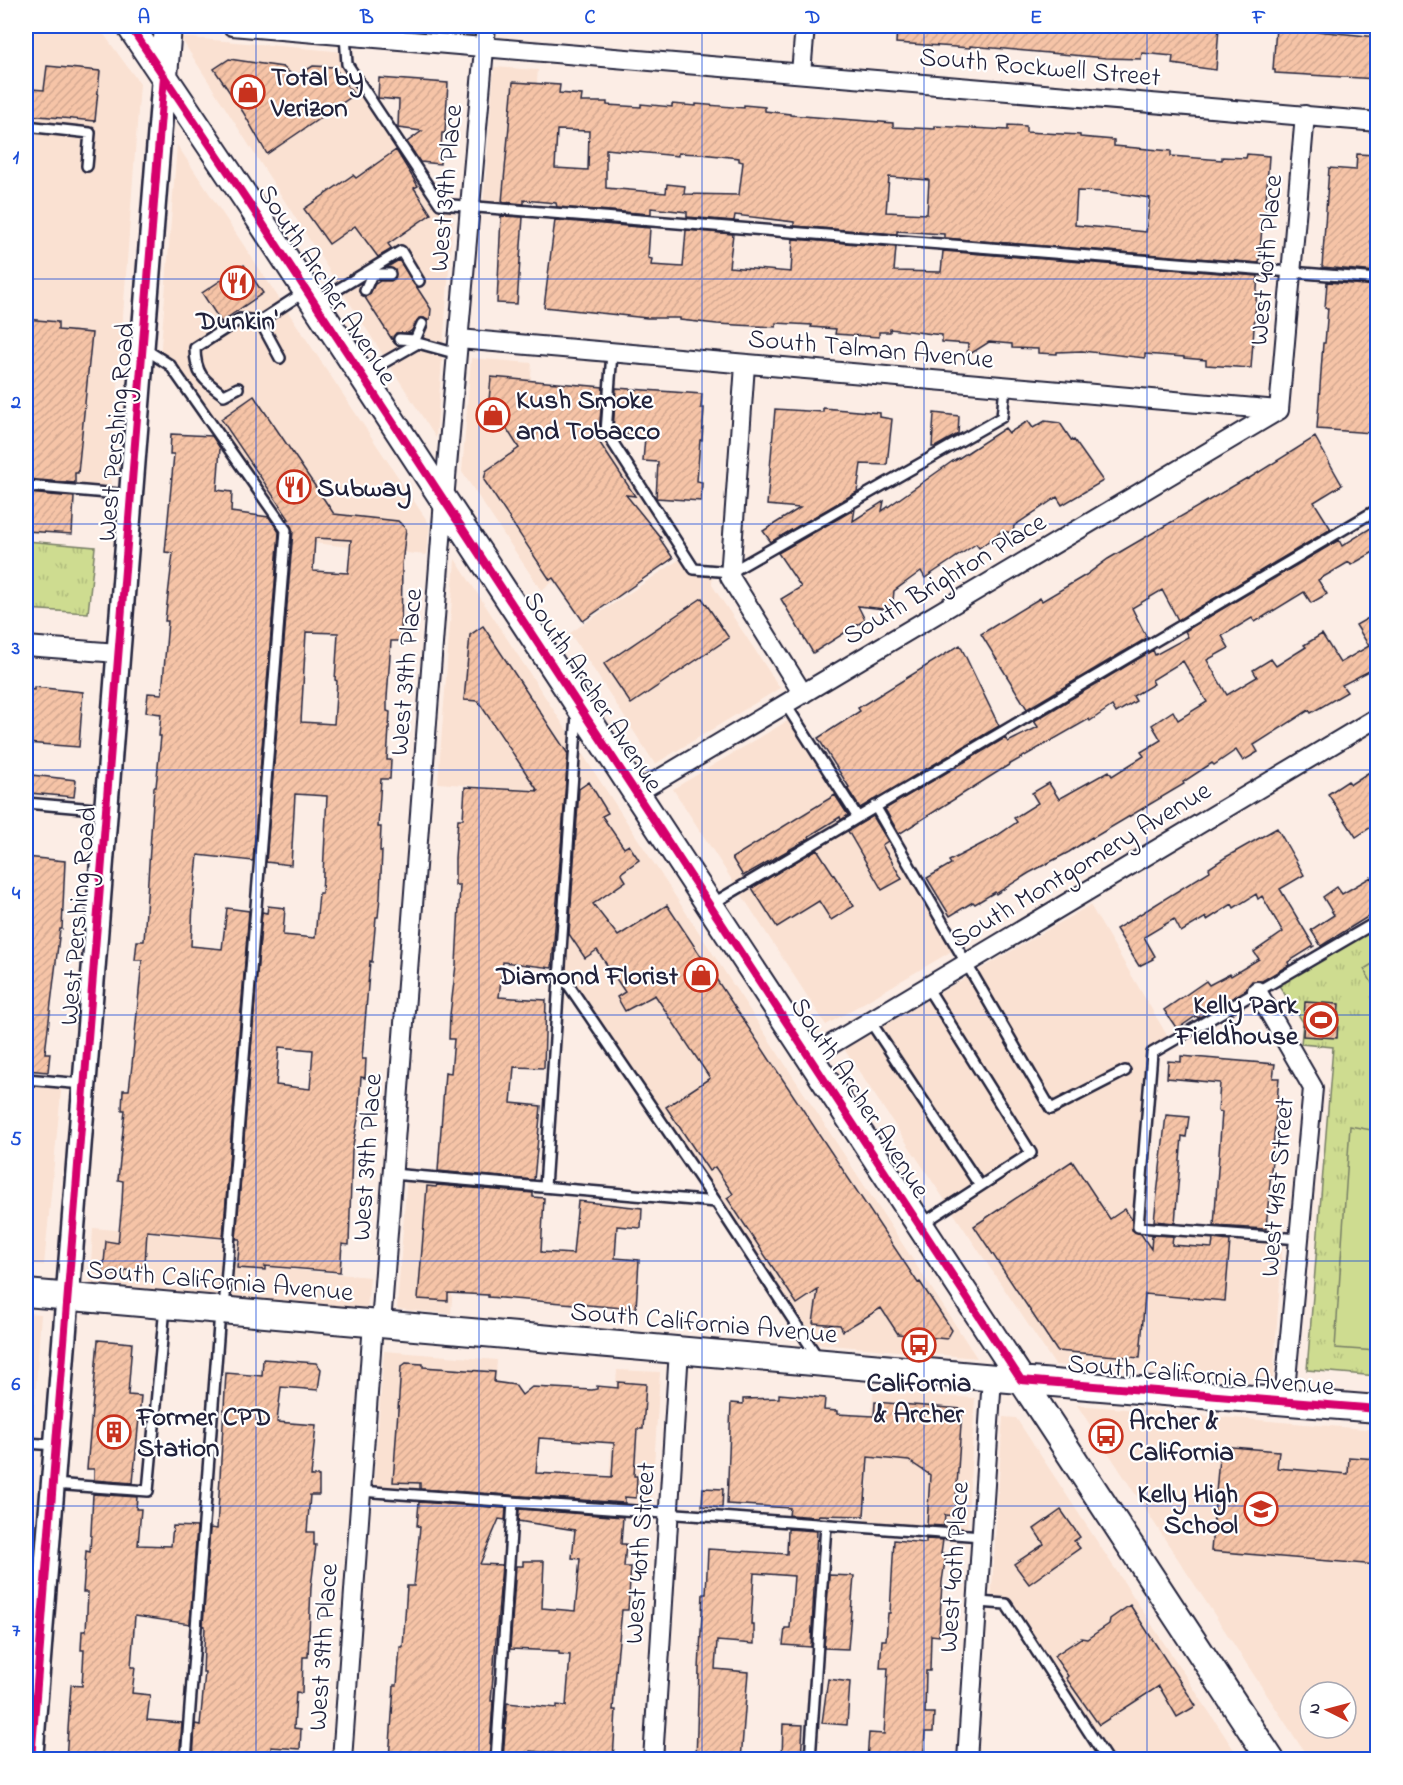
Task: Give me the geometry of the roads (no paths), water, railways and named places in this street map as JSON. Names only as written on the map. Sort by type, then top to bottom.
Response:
[{"type":"main road","name":"South Archer Avenue","points":[[130,26],[311,297],[1271,1760]]},
{"type":"main road","name":"West Pershing Road","points":[[164,76],[168,26]]},
{"type":"main road","name":"South California Avenue","points":[[26,1293],[1377,1409]]},
{"type":"street","name":"South Rockwell Street","points":[[232,26],[326,29],[345,35],[1377,122]]},
{"type":"street","name":"West 39th Place","points":[[342,1760],[360,1491],[392,1174],[444,500],[486,26]]},
{"type":"street","points":[[801,73],[806,26]]},
{"type":"street","name":"West Pershing Road","points":[[31,1760],[164,76]]},
{"type":"street","name":"West 40th Place","points":[[1279,410],[1305,115]]},
{"type":"street","name":"South Talman Avenue","points":[[458,347],[612,353],[1279,410]]},
{"type":"street","points":[[745,364],[730,577],[803,694]]},
{"type":"street","name":"South Brighton Place","points":[[636,793],[1279,410]]},
{"type":"street","points":[[26,646],[118,653]]},
{"type":"street","name":"South Montgomery Avenue","points":[[810,1057],[1377,717]]},
{"type":"street","name":"West 41st Street","points":[[1257,991],[1313,1088],[1284,1401]]},
{"type":"street","name":"West 40th Street","points":[[653,1760],[679,1350]]},
{"type":"street","name":"West 40th Place","points":[[967,1760],[992,1377]]},
{"type":"lane","points":[[345,35],[347,64],[440,204],[1377,279]]},
{"type":"lane","points":[[26,126],[90,133],[87,166]]},
{"type":"lane","points":[[238,388],[224,395],[205,382],[195,363],[195,348],[240,319],[260,321],[370,272],[411,245]]},
{"type":"lane","points":[[400,251],[419,281]]},
{"type":"lane","points":[[370,272],[390,274]]},
{"type":"lane","points":[[370,272],[378,283]]},
{"type":"lane","points":[[365,290],[370,272]]},
{"type":"lane","points":[[260,321],[280,358]]},
{"type":"lane","points":[[362,375],[414,338],[422,324]]},
{"type":"lane","points":[[399,339],[414,338],[458,347]]},
{"type":"lane","points":[[143,348],[170,365],[286,530],[186,1760]]},
{"type":"lane","points":[[612,353],[606,432],[694,568],[730,572],[1002,417],[1005,387]]},
{"type":"lane","points":[[26,486],[131,495]]},
{"type":"lane","points":[[710,905],[1377,509]]},
{"type":"lane","points":[[545,1187],[578,705]]},
{"type":"lane","points":[[786,705],[857,816]]},
{"type":"lane","points":[[26,803],[106,810]]},
{"type":"lane","points":[[875,806],[1051,1109],[1125,1071]]},
{"type":"lane","points":[[1300,1239],[1138,1227],[1152,1053],[1377,921]]},
{"type":"lane","points":[[559,971],[716,1202],[821,1362]]},
{"type":"lane","points":[[920,1225],[1031,1153],[927,987]]},
{"type":"lane","points":[[870,1021],[980,1186]]},
{"type":"lane","points":[[26,1079],[84,1084]]},
{"type":"lane","points":[[392,1174],[716,1202]]},
{"type":"lane","points":[[53,1484],[147,1491],[165,1305]]},
{"type":"lane","points":[[26,1443],[56,1445]]},
{"type":"lane","points":[[360,1491],[982,1536]]},
{"type":"lane","points":[[496,1760],[513,1502]]},
{"type":"lane","points":[[810,1760],[826,1525]]},
{"type":"lane","points":[[978,1602],[1005,1604],[1107,1760]]},
{"type":"place","name":"Total by Verizon","points":[[248,92]]},
{"type":"place","name":"Dunkin'","points":[[237,283]]},
{"type":"place","name":"Kush Smoke and Tobacco","points":[[493,415]]},
{"type":"place","name":"Subway","points":[[294,487]]},
{"type":"place","name":"Diamond Florist","points":[[701,975]]},
{"type":"place","name":"Kelly Park Fieldhouse","points":[[1321,1020]]},
{"type":"place","name":"California & Archer","points":[[919,1345]]},
{"type":"place","name":"Former CPD Station","points":[[114,1432]]},
{"type":"place","name":"Archer & California","points":[[1106,1436]]},
{"type":"place","name":"Kelly High School","points":[[1261,1509]]}]
